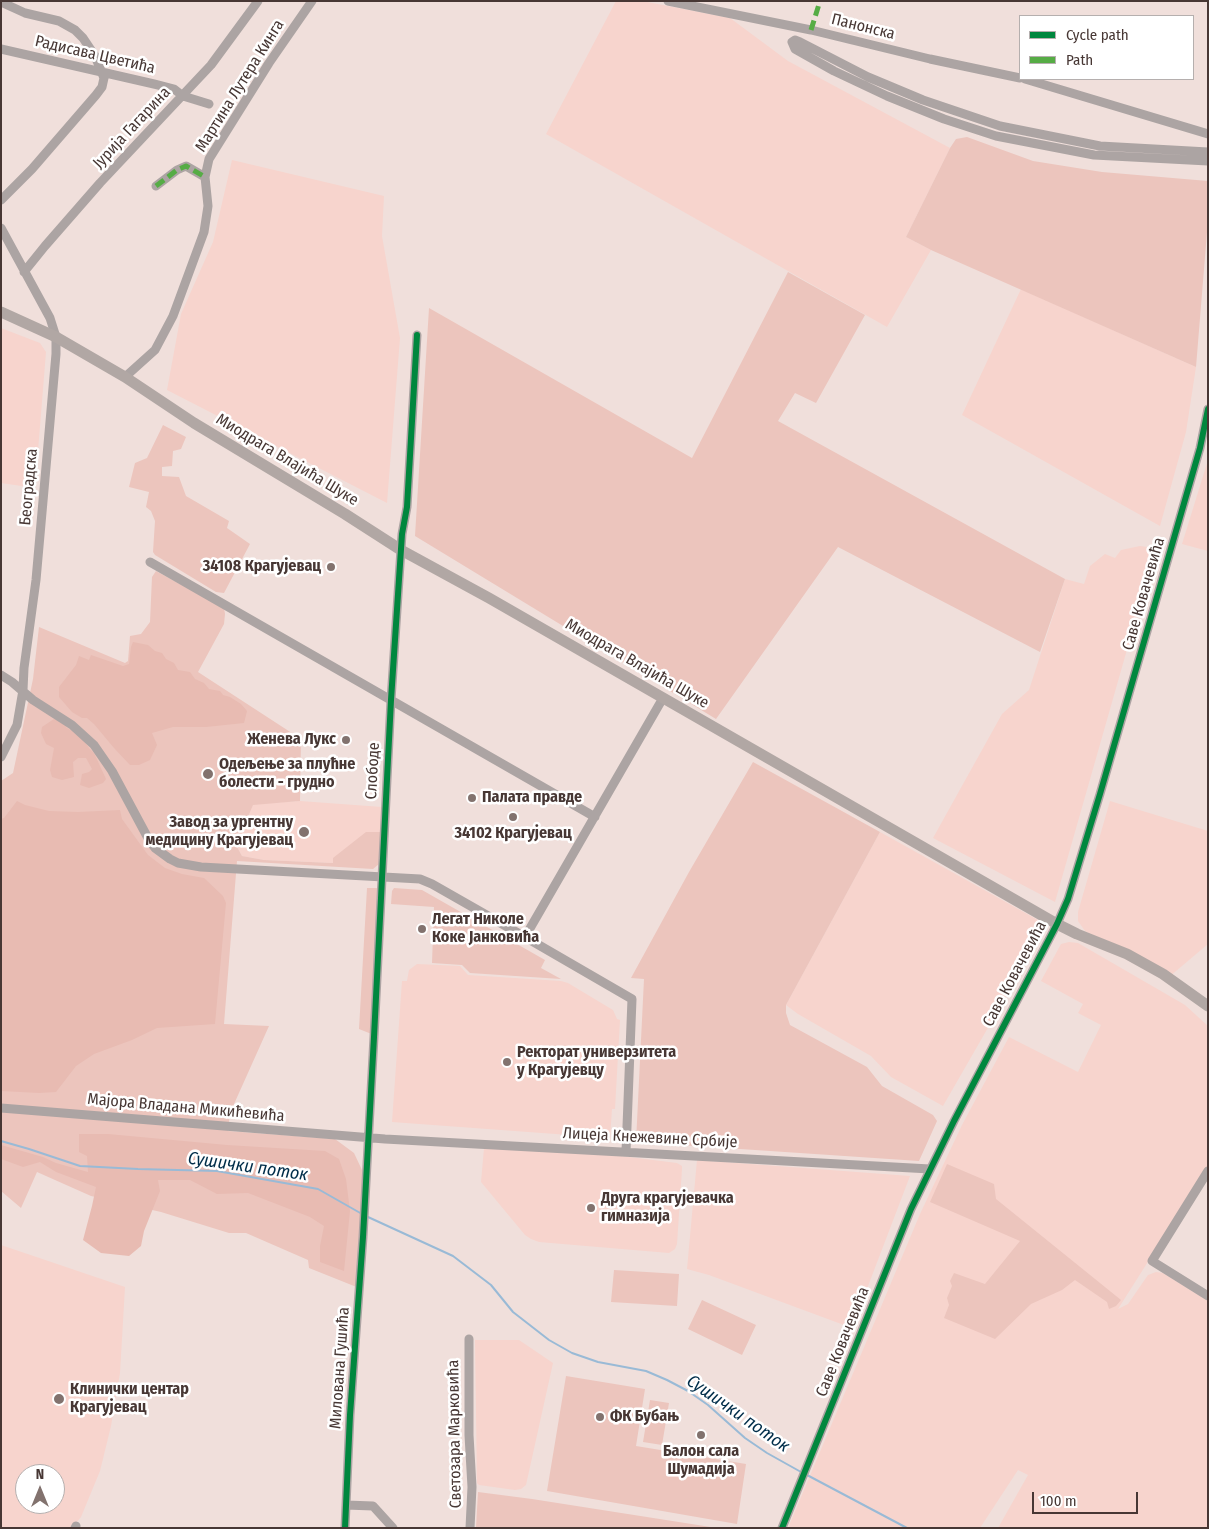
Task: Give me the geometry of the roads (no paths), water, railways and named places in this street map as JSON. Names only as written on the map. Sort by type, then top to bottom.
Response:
[{"type":"main road","name":"Миодрага Влајића Шуке","points":[[1,312],[56,337],[125,377],[194,423],[401,550],[1057,924],[1127,954],[1163,974],[1208,1006]]},
{"type":"street","name":"Јурија Гагарина","points":[[24,272],[100,183],[211,65],[258,1]]},
{"type":"street","name":"Мартина Лутера Кинга","points":[[125,377],[155,350],[172,316],[204,232],[208,206],[205,176],[209,159],[269,63],[312,1]]},
{"type":"street","name":"Панонска","points":[[668,1],[811,30],[930,59],[1019,78]]},
{"type":"street","points":[[1,2],[26,13],[60,22],[75,30],[96,56],[104,78],[102,87],[32,169],[1,200]]},
{"type":"street","points":[[1208,152],[1100,146],[1000,126],[923,100],[868,76],[800,42],[795,40],[792,42],[795,49],[834,71],[887,96],[944,119],[996,136],[1094,155],[1208,161]]},
{"type":"street","name":"Радисава Цветића","points":[[1,49],[174,89],[183,96],[209,104]]},
{"type":"street","points":[[1028,80],[1208,134]]},
{"type":"street","points":[[156,186],[177,170],[186,166],[205,176]]},
{"type":"street","name":"Београдска","points":[[1,228],[47,310],[56,337],[36,580],[22,690],[17,725],[1,757]]},
{"type":"street","name":"Слободе","points":[[364,1210],[391,700],[401,550],[407,507],[417,335]]},
{"type":"street","name":"Саве Ковачевића","points":[[782,1528],[904,1226],[930,1169],[1018,995],[1057,924],[1068,899],[1200,448],[1208,409]]},
{"type":"street","points":[[150,562],[330,663],[594,816]]},
{"type":"street","points":[[1,676],[12,682],[33,700],[72,725],[94,745],[112,771],[148,840],[170,859],[178,863],[201,867],[426,881],[632,999],[626,1152]]},
{"type":"street","points":[[526,937],[663,698]]},
{"type":"street","name":"Мајора Владана Микићевића","points":[[1,1108],[368,1137]]},
{"type":"street","name":"Лицеја Кнежевине Србије","points":[[368,1137],[930,1169]]},
{"type":"street","points":[[1208,1171],[1152,1261],[1208,1296]]},
{"type":"street","name":"Милована Гушића","points":[[344,1528],[364,1210]]},
{"type":"street","name":"Светозара Марковића","points":[[469,1340],[469,1435],[472,1487],[470,1528]]},
{"type":"street","points":[[346,1504],[373,1506],[393,1528]]},
{"type":"waterway","name":"Сушички поток","points":[[1,1141],[80,1166],[217,1171],[318,1189],[362,1214]]},
{"type":"waterway","name":"Сушички поток","points":[[368,1217],[453,1256],[491,1285],[513,1312],[549,1340],[572,1353],[598,1362],[646,1371],[667,1380],[688,1391],[708,1405],[745,1438],[801,1472]]},
{"type":"waterway","name":"Сушички поток","points":[[807,1475],[907,1528]]},
{"type":"tunnel","points":[[285,821],[298,821]]},
{"type":"place","name":"34108 Крагујевац","points":[[331,567]]},
{"type":"place","name":"Женева Лукс","points":[[346,740]]},
{"type":"place","name":"Одељење за плућне болести - грудно","points":[[208,774]]},
{"type":"place","name":"Палата правде","points":[[472,798]]},
{"type":"place","name":"34102 Крагујевац","points":[[513,817]]},
{"type":"place","name":"Завод за ургентну медицину Крагујевац","points":[[304,832]]},
{"type":"place","name":"Легат Николе Коке Јанковића","points":[[422,929]]},
{"type":"place","name":"Ректорат универзитета у Крагујевцу","points":[[507,1062]]},
{"type":"place","name":"Друга крагујевачка гимназија","points":[[591,1208]]},
{"type":"place","name":"Клинички центар Крагујевац","points":[[59,1399]]},
{"type":"place","name":"ФК Бубањ","points":[[600,1417]]},
{"type":"place","name":"Балон сала Шумадија","points":[[701,1435]]}]
